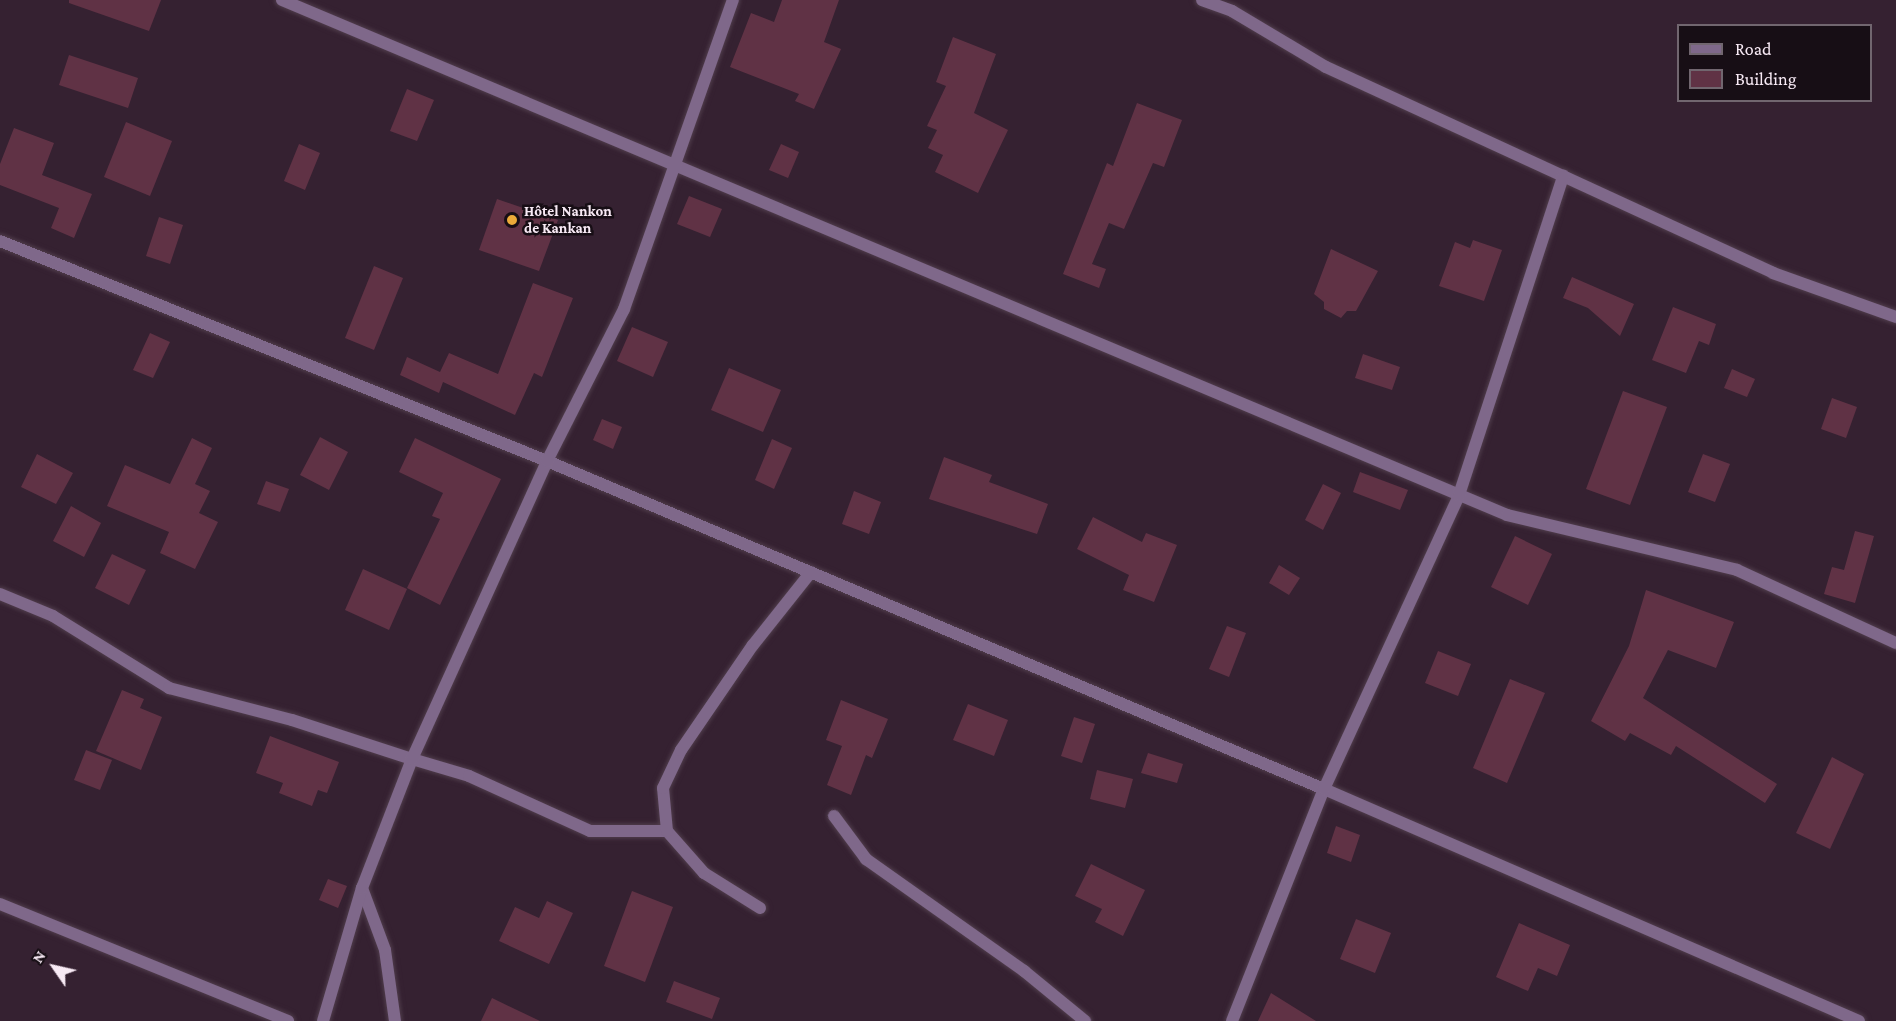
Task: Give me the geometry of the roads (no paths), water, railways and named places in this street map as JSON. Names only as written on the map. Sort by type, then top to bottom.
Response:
[{"type":"street","points":[[282,0],[675,163],[888,256],[1506,515],[1737,570],[1896,643]]},
{"type":"street","points":[[323,1021],[362,888],[412,759],[547,461],[624,309],[733,0]]},
{"type":"street","points":[[1202,0],[1230,6],[1326,67],[1773,273],[1896,317]]},
{"type":"street","points":[[1232,1021],[1324,789],[1459,495],[1563,176]]},
{"type":"street","points":[[0,241],[547,461],[1324,789],[1859,1021]]},
{"type":"street","points":[[760,908],[704,873],[667,831],[663,788],[681,750],[753,645],[811,573]]},
{"type":"street","points":[[0,594],[53,616],[169,688],[292,720],[469,776],[590,831],[667,831]]},
{"type":"street","points":[[834,816],[866,859],[1024,971],[1084,1021]]},
{"type":"street","points":[[362,888],[385,950],[395,1021]]},
{"type":"street","points":[[0,904],[288,1021]]},
{"type":"place","name":"Hôtel Nankon de Kankan","points":[[512,220]]}]
